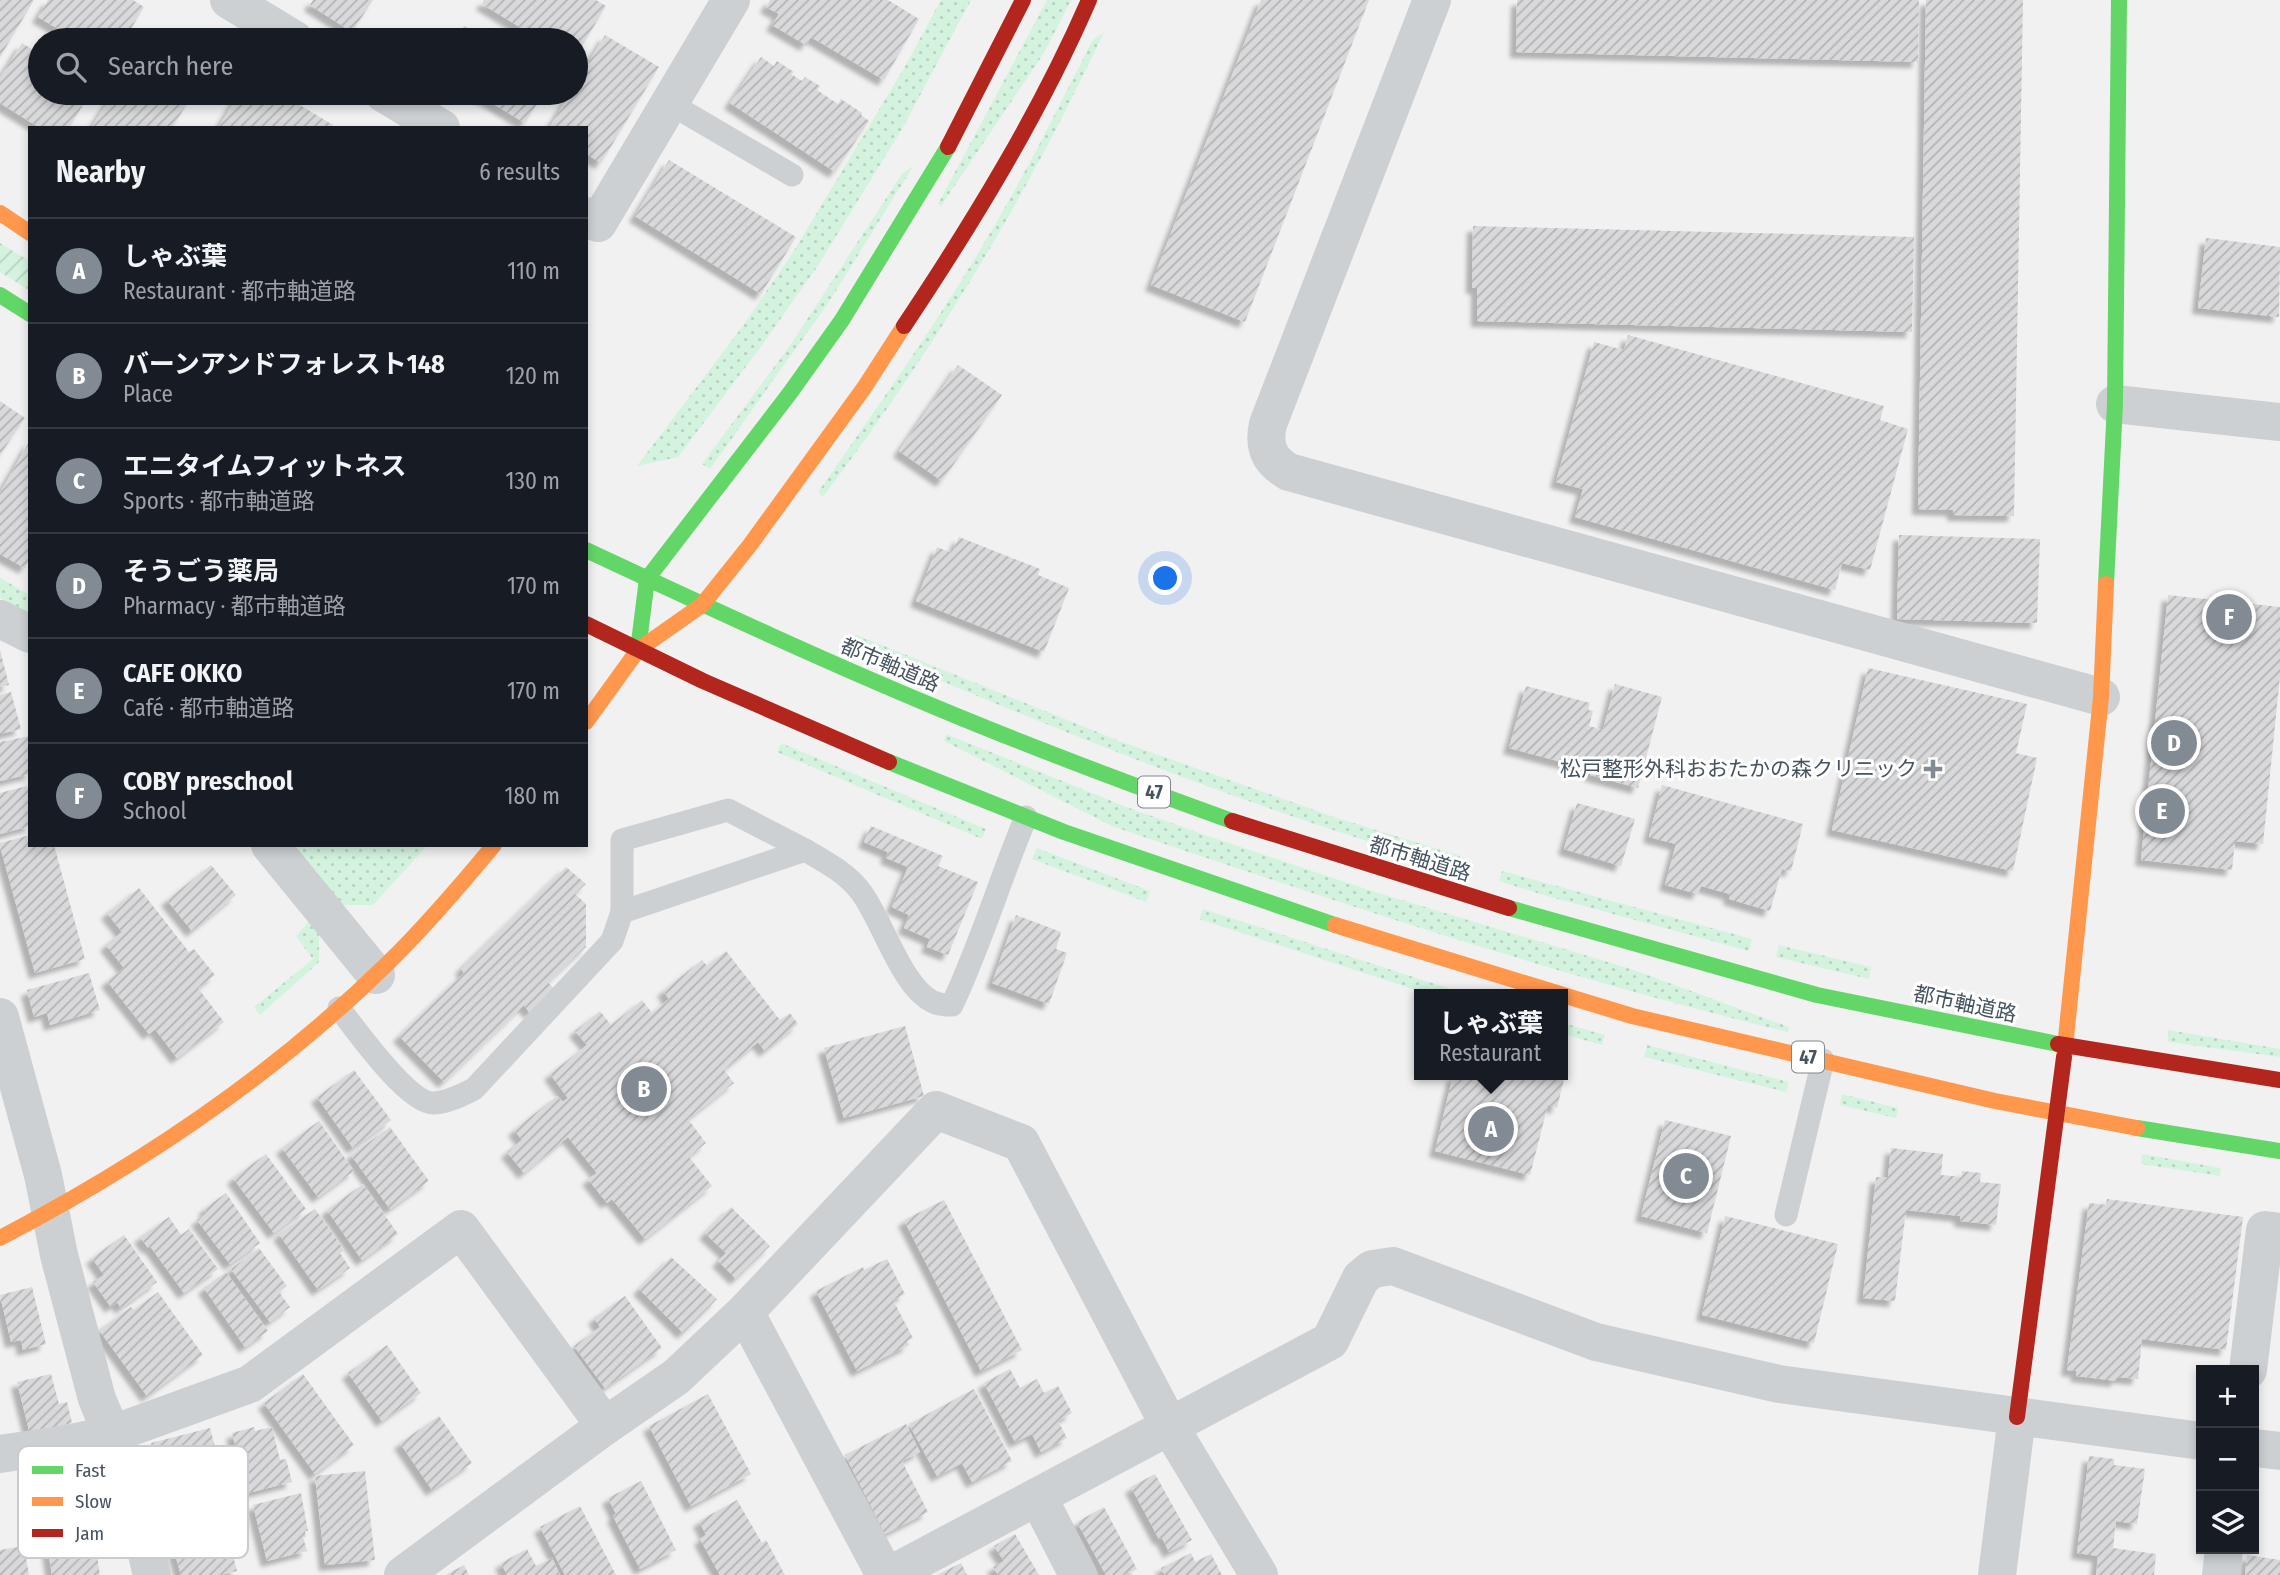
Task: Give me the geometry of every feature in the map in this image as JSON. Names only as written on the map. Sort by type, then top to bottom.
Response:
[{"type":"street","points":[[229,0],[276,28]]},
{"type":"street","points":[[588,217],[598,223],[731,0]]},
{"type":"street","points":[[638,650],[647,579],[790,393],[849,309],[946,152],[1023,0]]},
{"type":"street","points":[[588,719],[638,650],[702,604],[750,545],[864,388],[964,236],[1069,46],[1089,0]]},
{"type":"street","points":[[1432,0],[1268,424],[1266,445],[1269,456],[1278,466],[1300,475],[2101,697]]},
{"type":"street","points":[[1997,1575],[2055,1114],[2066,1046],[2101,697],[2115,404],[2119,0]]},
{"type":"street","points":[[403,105],[437,126]]},
{"type":"street","points":[[0,214],[28,232]]},
{"type":"street","points":[[0,295],[28,313]]},
{"type":"street","points":[[2115,404],[2280,422]]},
{"type":"street","name":"都市軸道路","points":[[588,551],[934,707],[1094,771],[1290,840],[1620,941],[1817,995],[2066,1046],[2280,1080]]},
{"type":"street","points":[[0,619],[28,634]]},
{"type":"street","name":"47","points":[[588,625],[863,752],[1026,817],[1193,879],[1542,989]]},
{"type":"street","points":[[272,847],[376,975]]},
{"type":"street","points":[[0,1238],[51,1213],[128,1167],[232,1097],[376,975],[444,904],[492,847]]},
{"type":"street","name":"47","points":[[1568,997],[1632,1016],[2055,1114],[2280,1151]]},
{"type":"street","points":[[0,1017],[97,1399],[117,1446]]},
{"type":"street","points":[[403,1575],[676,1377],[745,1312],[936,1110],[1021,1143],[1170,1427],[1259,1575]]},
{"type":"street","points":[[54,1446],[112,1434],[250,1384],[461,1229],[605,1426]]},
{"type":"street","points":[[2249,1365],[2265,1230],[2280,1232]]},
{"type":"street","points":[[745,1312],[887,1575],[1330,1340],[1361,1278],[1372,1269],[1393,1266],[1596,1342],[1779,1384],[2196,1440]]},
{"type":"street","points":[[2259,1449],[2280,1451]]},
{"type":"street","points":[[0,1454],[18,1451]]},
{"type":"street","points":[[1038,1497],[1078,1575]]},
{"type":"street","points":[[2221,1575],[2223,1554]]},
{"type":"lane","points":[[669,103],[792,175]]},
{"type":"lane","points":[[339,1008],[369,1047],[414,1096],[432,1103],[451,1099],[474,1089],[612,941],[622,912],[622,840],[728,810],[831,865],[861,891],[899,962],[921,994],[935,1003],[952,1005],[972,964],[1026,817]]},
{"type":"lane","points":[[622,912],[805,850]]},
{"type":"lane","points":[[1786,1215],[1823,1060]]},
{"type":"green space","points":[[941,0],[971,0],[902,129],[819,264],[678,457],[637,466],[745,323],[795,249],[904,68]]},
{"type":"green space","points":[[1047,0],[1071,0],[1044,53],[941,206],[938,204]]},
{"type":"green space","points":[[1104,32],[1043,154],[976,272],[902,386],[823,497],[818,492],[957,287],[1024,173],[1092,41]]},
{"type":"green space","points":[[914,165],[827,305],[710,469],[702,464],[789,347],[902,174]]},
{"type":"green space","points":[[0,243],[28,260],[28,290],[0,272]]},
{"type":"green space","points":[[0,578],[28,594],[28,613],[0,598]]},
{"type":"green space","points":[[854,634],[1122,742],[1334,817],[1460,856],[1457,868],[1302,820],[1150,765],[851,643]]},
{"type":"green space","points":[[946,734],[1129,808],[1372,891],[1631,969],[1789,1027],[1788,1032],[1542,965],[1380,915],[1112,826],[944,741]]},
{"type":"green space","points":[[781,743],[986,829],[982,839],[777,752]]},
{"type":"green space","points":[[296,847],[426,847],[373,905],[342,905]]},
{"type":"green space","points":[[1037,848],[1150,891],[1146,902],[1032,859]]},
{"type":"green space","points":[[1502,871],[1752,939],[1749,951],[1499,881]]},
{"type":"green space","points":[[1203,909],[1451,989],[1414,989],[1199,919]]},
{"type":"green space","points":[[309,921],[319,932],[319,962],[260,1015],[254,1007],[313,959],[296,936]]},
{"type":"green space","points":[[1779,945],[1871,967],[1869,979],[1776,957]]},
{"type":"green space","points":[[1568,1024],[1605,1035],[1602,1045],[1568,1035]]},
{"type":"green space","points":[[2168,1030],[2280,1049],[2280,1057],[2168,1042]]},
{"type":"green space","points":[[1647,1045],[1789,1082],[1786,1092],[1644,1057]]},
{"type":"green space","points":[[1842,1094],[1898,1108],[1896,1118],[1840,1105]]},
{"type":"green space","points":[[2142,1154],[2221,1168],[2220,1176],[2141,1164]]},
{"type":"building","points":[[0,0],[34,0],[0,57]]},
{"type":"building","points":[[48,0],[133,0],[144,7],[131,28],[57,28],[38,17]]},
{"type":"building","points":[[313,0],[373,0],[355,28],[346,28],[310,5]]},
{"type":"building","points":[[484,0],[596,0],[606,6],[588,36],[588,28],[521,28],[482,4]]},
{"type":"building","points":[[770,0],[888,0],[919,19],[884,80],[811,37],[806,45],[772,25],[779,14],[766,7]]},
{"type":"building","points":[[1261,0],[1369,0],[1245,322],[1151,285]]},
{"type":"building","points":[[1517,0],[1919,0],[1918,62],[1516,52]]},
{"type":"building","points":[[1926,0],[2023,0],[2014,516],[1953,515],[1953,510],[1918,509]]},
{"type":"building","points":[[605,35],[659,67],[601,163],[588,155],[588,126],[550,126],[563,105],[588,105],[588,63]]},
{"type":"building","points":[[22,43],[28,47],[28,105],[83,105],[70,126],[37,126],[0,103],[0,78]]},
{"type":"building","points":[[761,57],[774,66],[777,61],[802,81],[805,77],[820,86],[817,90],[838,104],[841,99],[869,121],[835,172],[730,103]]},
{"type":"building","points":[[105,105],[186,105],[173,126],[92,126]]},
{"type":"building","points":[[232,105],[300,105],[333,125],[332,126],[219,126]]},
{"type":"building","points":[[495,105],[536,105],[525,123]]},
{"type":"building","points":[[669,160],[796,237],[761,294],[635,216]]},
{"type":"building","points":[[1473,226],[1914,237],[1912,332],[1477,321],[1477,288],[1472,288]]},
{"type":"building","points":[[2206,238],[2280,247],[2279,317],[2198,308]]},
{"type":"building","points":[[1628,335],[1884,406],[1880,420],[1908,429],[1870,570],[1842,563],[1835,590],[1575,517],[1583,489],[1556,482],[1594,342],[1624,350]]},
{"type":"building","points":[[958,365],[1002,395],[942,481],[899,451]]},
{"type":"building","points":[[0,401],[25,418],[0,455]]},
{"type":"building","points":[[28,444],[28,563],[25,568],[0,554],[0,493]]},
{"type":"building","points":[[1899,535],[2040,539],[2037,623],[1897,619]]},
{"type":"building","points":[[959,537],[1040,569],[1038,575],[1069,588],[1044,652],[916,601],[937,547],[952,553]]},
{"type":"building","points":[[2168,595],[2280,607],[2280,676],[2263,844],[2235,841],[2232,870],[2141,860]]},
{"type":"building","points":[[0,650],[9,685],[0,687]]},
{"type":"building","points":[[1868,668],[2027,704],[2016,753],[2037,758],[2013,871],[1832,830]]},
{"type":"building","points":[[1615,684],[1662,697],[1638,788],[1590,775],[1592,770],[1509,748],[1526,686],[1590,703],[1588,710],[1593,711],[1589,726],[1603,730]]},
{"type":"building","points":[[11,692],[21,729],[0,734],[0,695]]},
{"type":"building","points":[[28,736],[28,774],[0,781],[0,742]]},
{"type":"building","points":[[1662,785],[1803,824],[1791,871],[1782,869],[1770,911],[1729,899],[1730,894],[1701,886],[1698,894],[1665,885],[1676,844],[1649,837]]},
{"type":"building","points":[[27,786],[28,827],[0,834],[0,793]]},
{"type":"building","points":[[1577,803],[1635,819],[1621,866],[1564,849]]},
{"type":"building","points":[[871,826],[943,856],[938,866],[978,882],[948,955],[927,947],[930,939],[904,928],[909,915],[892,907],[908,867],[886,858],[888,852],[864,842]]},
{"type":"building","points":[[28,836],[28,847],[55,847],[85,959],[35,973],[0,843]]},
{"type":"building","points":[[211,865],[236,895],[192,931],[167,900]]},
{"type":"building","points":[[566,867],[586,884],[575,894],[586,904],[586,947],[548,982],[555,990],[530,1013],[524,1005],[444,1082],[399,1036],[464,973],[461,968]]},
{"type":"building","points":[[139,888],[189,952],[194,949],[215,975],[198,988],[224,1022],[177,1058],[155,1029],[149,1034],[107,981],[124,968],[106,945],[122,932],[107,913]]},
{"type":"building","points":[[1016,915],[1061,932],[1056,949],[1067,953],[1049,1004],[992,983]]},
{"type":"building","points":[[726,951],[780,1020],[790,1013],[798,1024],[765,1051],[758,1042],[724,1070],[734,1083],[688,1119],[706,1143],[689,1157],[712,1186],[645,1239],[612,1199],[607,1203],[588,1179],[597,1173],[568,1137],[524,1173],[507,1152],[522,1140],[514,1130],[557,1096],[563,1102],[568,1098],[550,1074],[587,1045],[575,1031],[600,1011],[611,1025],[642,1000],[652,1013],[669,999],[663,991],[702,960],[707,966]]},
{"type":"building","points":[[89,973],[100,1010],[50,1025],[47,1013],[34,1017],[27,990]]},
{"type":"building","points":[[905,1026],[924,1096],[844,1118],[824,1048]]},
{"type":"building","points":[[354,1070],[391,1120],[353,1148],[317,1097]]},
{"type":"building","points":[[1452,1080],[1564,1080],[1557,1108],[1548,1105],[1530,1175],[1435,1151]]},
{"type":"building","points":[[1665,1120],[1731,1136],[1707,1233],[1641,1216]]},
{"type":"building","points":[[319,1121],[354,1171],[318,1197],[282,1148]]},
{"type":"building","points":[[390,1127],[429,1181],[390,1209],[351,1155]]},
{"type":"building","points":[[1891,1148],[1943,1154],[1941,1175],[1962,1177],[1962,1171],[1981,1173],[1980,1182],[2001,1184],[1996,1225],[1960,1221],[1960,1216],[1906,1210],[1895,1301],[1863,1298],[1876,1177],[1888,1178]]},
{"type":"building","points":[[266,1154],[306,1209],[274,1233],[233,1178]]},
{"type":"building","points":[[363,1184],[398,1234],[362,1260],[327,1210]]},
{"type":"building","points":[[226,1193],[260,1243],[230,1264],[197,1220],[207,1213],[204,1209]]},
{"type":"building","points":[[2107,1199],[2243,1217],[2226,1350],[2142,1339],[2138,1379],[2117,1377],[2117,1381],[2076,1376],[2077,1371],[2067,1370],[2089,1203],[2106,1205]]},
{"type":"building","points":[[944,1200],[1022,1350],[981,1371],[904,1220]]},
{"type":"building","points":[[731,1207],[770,1246],[736,1279],[718,1261],[726,1253],[705,1233]]},
{"type":"building","points":[[315,1209],[344,1250],[340,1253],[350,1268],[318,1290],[279,1234]]},
{"type":"building","points":[[1725,1216],[1838,1244],[1814,1343],[1702,1315]]},
{"type":"building","points":[[169,1217],[181,1235],[189,1229],[218,1269],[184,1293],[150,1246],[148,1248],[140,1237]]},
{"type":"building","points":[[124,1235],[157,1282],[121,1308],[117,1302],[111,1307],[93,1282],[104,1275],[92,1258]]},
{"type":"building","points":[[259,1248],[287,1286],[279,1292],[290,1307],[270,1322],[231,1269]]},
{"type":"building","points":[[671,1257],[717,1299],[683,1333],[639,1289]]},
{"type":"building","points":[[887,1259],[905,1294],[893,1300],[913,1338],[907,1341],[909,1345],[857,1371],[816,1291],[863,1267],[864,1270]]},
{"type":"building","points":[[226,1272],[268,1331],[245,1347],[204,1288]]},
{"type":"building","points":[[32,1287],[46,1344],[23,1350],[21,1340],[11,1342],[0,1295]]},
{"type":"building","points":[[158,1292],[203,1355],[147,1396],[99,1330],[131,1307],[134,1310]]},
{"type":"building","points":[[625,1296],[662,1348],[605,1388],[574,1346],[600,1327],[594,1318]]},
{"type":"building","points":[[387,1345],[421,1393],[382,1421],[348,1373]]},
{"type":"building","points":[[1010,1369],[1020,1388],[1037,1379],[1044,1393],[1058,1386],[1072,1413],[1058,1421],[1067,1438],[1041,1452],[1032,1434],[1015,1442],[984,1383]]},
{"type":"building","points":[[51,1374],[59,1404],[67,1402],[72,1423],[30,1434],[17,1382]]},
{"type":"building","points":[[303,1374],[354,1445],[315,1474],[264,1403]]},
{"type":"building","points":[[974,1389],[1012,1461],[972,1482],[962,1463],[937,1476],[909,1424]]},
{"type":"building","points":[[708,1394],[751,1474],[691,1506],[649,1426]]},
{"type":"building","points":[[439,1416],[472,1463],[432,1490],[400,1443]]},
{"type":"building","points":[[906,1424],[920,1452],[902,1461],[928,1512],[885,1534],[845,1455]]},
{"type":"building","points":[[254,1427],[255,1431],[272,1427],[280,1460],[286,1459],[292,1482],[248,1493],[248,1446],[235,1446],[232,1433]]},
{"type":"building","points":[[210,1428],[215,1446],[152,1446],[151,1443]]},
{"type":"building","points":[[2089,1456],[2114,1459],[2114,1465],[2145,1469],[2137,1524],[2116,1521],[2113,1548],[2156,1554],[2154,1575],[2096,1575],[2098,1556],[2077,1553]]},
{"type":"building","points":[[365,1471],[375,1560],[325,1565],[315,1476]]},
{"type":"building","points":[[1155,1474],[1192,1540],[1169,1552],[1131,1487]]},
{"type":"building","points":[[641,1481],[676,1550],[640,1569],[613,1516],[616,1514],[608,1498]]},
{"type":"building","points":[[301,1493],[308,1531],[305,1531],[306,1537],[303,1537],[307,1551],[267,1561],[253,1505]]},
{"type":"building","points":[[737,1500],[762,1543],[766,1540],[785,1575],[720,1575],[700,1539],[706,1535],[699,1521]]},
{"type":"building","points":[[580,1506],[616,1575],[565,1575],[540,1527]]},
{"type":"building","points":[[1104,1507],[1137,1569],[1125,1575],[1106,1575],[1077,1522]]},
{"type":"building","points":[[1015,1534],[1039,1575],[998,1575],[993,1567],[1004,1561],[994,1546]]},
{"type":"building","points":[[18,1547],[18,1558],[26,1558],[29,1575],[0,1575],[0,1550]]},
{"type":"building","points":[[527,1549],[536,1566],[552,1558],[560,1575],[507,1575],[501,1563]]},
{"type":"building","points":[[1191,1553],[1195,1562],[1211,1554],[1222,1575],[1165,1575],[1161,1568]]},
{"type":"building","points":[[2247,1555],[2280,1560],[2280,1575],[2245,1575]]},
{"type":"building","points":[[49,1558],[97,1558],[100,1575],[52,1575]]},
{"type":"building","points":[[176,1558],[234,1558],[237,1571],[221,1575],[181,1575]]},
{"type":"building","points":[[961,1563],[967,1575],[937,1575]]},
{"type":"building","points":[[464,1565],[469,1575],[446,1575]]},
{"type":"traffic: fast","points":[[2106,584],[2115,404],[2119,0]]},
{"type":"traffic: fast","points":[[638,650],[647,579],[790,393],[842,320],[948,147]]},
{"type":"traffic: fast","points":[[0,295],[28,313]]},
{"type":"traffic: fast","points":[[588,551],[803,650],[935,707],[1232,821]]},
{"type":"traffic: fast","points":[[889,762],[1064,832],[1335,925]]},
{"type":"traffic: fast","points":[[1509,908],[1817,995],[2058,1044]]},
{"type":"traffic: fast","points":[[2137,1128],[2280,1151]]},
{"type":"traffic: slow","points":[[0,213],[28,232]]},
{"type":"traffic: slow","points":[[588,719],[638,650],[702,605],[750,545],[864,388],[904,326]]},
{"type":"traffic: slow","points":[[2064,1057],[2101,697],[2106,584]]},
{"type":"traffic: slow","points":[[0,1238],[53,1210],[155,1148],[204,1115],[299,1043],[402,949],[492,847]]},
{"type":"traffic: slow","points":[[1335,925],[1544,989]]},
{"type":"traffic: slow","points":[[1568,997],[1632,1016],[1995,1101],[2137,1128]]},
{"type":"traffic: jam","points":[[948,147],[1023,0]]},
{"type":"traffic: jam","points":[[904,326],[1004,167],[1049,84],[1089,0]]},
{"type":"traffic: jam","points":[[588,625],[703,681],[889,762]]},
{"type":"traffic: jam","points":[[1232,821],[1509,908]]},
{"type":"traffic: jam","points":[[2058,1044],[2280,1080]]},
{"type":"traffic: jam","points":[[2017,1417],[2064,1057]]},
{"type":"place","name":"COBY preschool","points":[[2229,617]]},
{"type":"place","name":"そうごう薬局","points":[[2174,743]]},
{"type":"place","name":"松戸整形外科おおたかの森クリニック","points":[[1933,769]]},
{"type":"place","name":"CAFE OKKO","points":[[2162,811]]},
{"type":"place","name":"バーンアンドフォレスト148","points":[[644,1089]]},
{"type":"place","name":"しゃぶ葉","points":[[1491,1129]]},
{"type":"place","name":"エニタイムフィットネス","points":[[1686,1176]]}]
